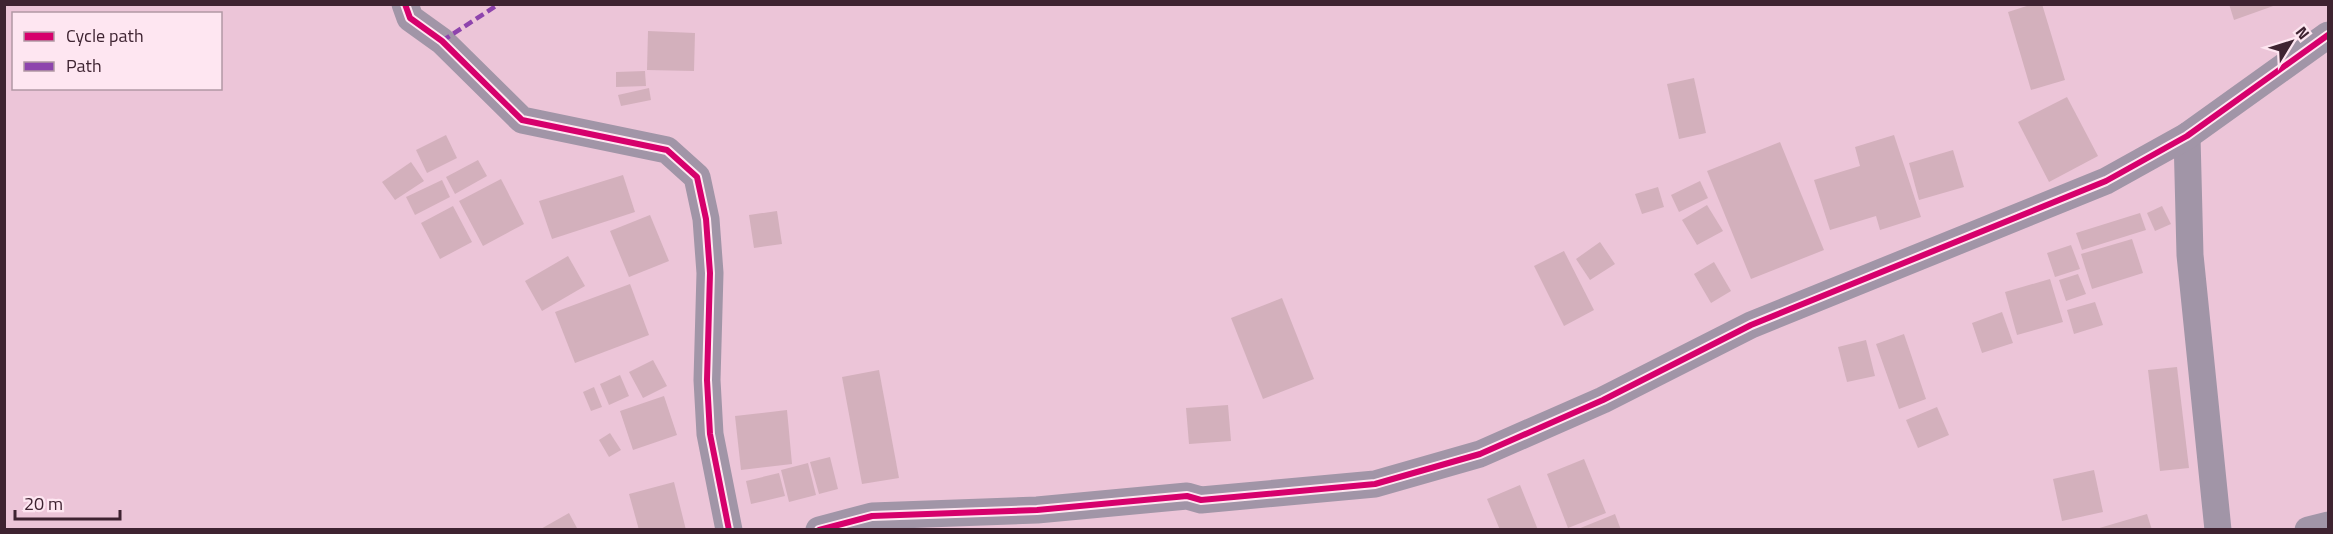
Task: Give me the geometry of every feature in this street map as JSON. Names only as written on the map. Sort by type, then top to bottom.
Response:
[{"type":"street","points":[[405,4],[410,18],[442,41],[522,120],[667,150],[697,177],[706,219],[710,273],[707,380],[710,434],[729,530]]},
{"type":"street","points":[[819,530],[872,516],[1037,510],[1186,496],[1201,500],[1386,481],[1480,454],[1603,399],[1751,325],[2106,181],[2187,136],[2328,36]]},
{"type":"street","points":[[2187,136],[2190,255],[2218,530]]},
{"type":"street","points":[[2308,530],[2328,525]]},
{"type":"building","points":[[2033,4],[2042,4],[2065,80],[2031,90],[2008,12]]},
{"type":"building","points":[[2229,4],[2276,4],[2276,5],[2234,20]]},
{"type":"building","points":[[648,31],[695,33],[694,71],[647,70]]},
{"type":"building","points":[[645,71],[646,86],[616,87],[616,72]]},
{"type":"building","points":[[1694,78],[1706,133],[1679,139],[1667,84]]},
{"type":"building","points":[[649,88],[651,100],[621,106],[618,95]]},
{"type":"building","points":[[2067,97],[2098,156],[2049,182],[2018,122]]},
{"type":"building","points":[[446,135],[457,158],[427,173],[416,150]]},
{"type":"building","points":[[1894,135],[1921,217],[1880,230],[1876,216],[1830,230],[1814,180],[1860,166],[1855,147]]},
{"type":"building","points":[[1780,142],[1824,250],[1751,279],[1707,171]]},
{"type":"building","points":[[1953,150],[1964,187],[1919,200],[1909,163]]},
{"type":"building","points":[[478,160],[487,176],[455,194],[446,177]]},
{"type":"building","points":[[411,162],[424,181],[395,200],[382,182]]},
{"type":"building","points":[[623,175],[635,212],[552,239],[539,201]]},
{"type":"building","points":[[501,179],[524,224],[483,246],[459,201]]},
{"type":"building","points":[[442,180],[450,197],[415,215],[406,197]]},
{"type":"building","points":[[1700,181],[1708,198],[1679,212],[1671,195]]},
{"type":"building","points":[[1658,187],[1664,207],[1642,214],[1635,194]]},
{"type":"building","points":[[1707,205],[1723,231],[1697,245],[1682,220]]},
{"type":"building","points":[[453,206],[472,242],[440,259],[421,223]]},
{"type":"building","points":[[2162,206],[2171,224],[2155,231],[2147,213]]},
{"type":"building","points":[[777,211],[782,244],[754,248],[749,215]]},
{"type":"building","points":[[2140,213],[2146,230],[2082,250],[2076,233]]},
{"type":"building","points":[[650,215],[669,261],[629,277],[610,231]]},
{"type":"building","points":[[2132,239],[2143,273],[2092,289],[2081,254]]},
{"type":"building","points":[[1600,242],[1615,264],[1590,280],[1576,259]]},
{"type":"building","points":[[2071,245],[2080,269],[2055,277],[2047,253]]},
{"type":"building","points":[[1564,251],[1594,310],[1564,326],[1534,266]]},
{"type":"building","points":[[568,256],[585,286],[542,311],[525,281]]},
{"type":"building","points":[[1714,262],[1731,291],[1711,303],[1694,274]]},
{"type":"building","points":[[2078,274],[2086,294],[2066,301],[2059,280]]},
{"type":"building","points":[[2050,279],[2063,322],[2017,335],[2005,292]]},
{"type":"building","points":[[630,284],[649,335],[575,363],[555,312]]},
{"type":"building","points":[[1282,298],[1314,379],[1263,399],[1231,318]]},
{"type":"building","points":[[2095,302],[2103,325],[2074,334],[2067,310]]},
{"type":"building","points":[[2002,312],[2013,343],[1982,353],[1972,323]]},
{"type":"building","points":[[1904,334],[1926,399],[1899,409],[1876,344]]},
{"type":"building","points":[[1866,340],[1875,376],[1847,382],[1838,347]]},
{"type":"building","points":[[653,360],[667,386],[643,398],[629,372]]},
{"type":"building","points":[[2177,367],[2189,468],[2160,471],[2148,370]]},
{"type":"building","points":[[879,370],[899,478],[862,484],[842,377]]},
{"type":"building","points":[[620,375],[629,396],[609,405],[600,384]]},
{"type":"building","points":[[594,387],[602,407],[591,411],[583,392]]},
{"type":"building","points":[[664,396],[677,435],[633,450],[620,411]]},
{"type":"building","points":[[1228,405],[1231,441],[1189,444],[1186,408]]},
{"type":"building","points":[[1937,407],[1949,435],[1918,448],[1906,420]]},
{"type":"building","points":[[787,410],[792,464],[741,470],[735,416]]},
{"type":"building","points":[[610,433],[621,450],[609,457],[599,440]]},
{"type":"building","points":[[830,457],[838,489],[819,494],[810,462]]},
{"type":"building","points":[[1584,459],[1606,513],[1568,528],[1547,474]]},
{"type":"building","points":[[808,463],[816,495],[789,502],[781,470]]},
{"type":"building","points":[[2094,470],[2103,512],[2062,521],[2053,479]]},
{"type":"building","points":[[779,473],[785,496],[751,504],[746,481]]},
{"type":"building","points":[[674,482],[686,530],[639,530],[629,494]]},
{"type":"building","points":[[1520,485],[1538,530],[1500,530],[1487,499]]},
{"type":"building","points":[[569,513],[578,530],[539,530]]},
{"type":"building","points":[[1615,514],[1621,530],[1578,530],[1578,529]]},
{"type":"building","points":[[2147,514],[2152,530],[2096,529]]},
{"type":"marked path","points":[[442,41],[499,4]]},
{"type":"cycle path","points":[[405,4],[410,18],[442,41],[522,120],[667,150],[697,177],[706,219],[710,273],[707,380],[710,434],[729,530]]},
{"type":"cycle path","points":[[819,530],[872,516],[1037,510],[1187,496],[1201,500],[1375,484],[1480,454],[1603,400],[1751,325],[2106,181],[2187,136],[2328,35]]}]
